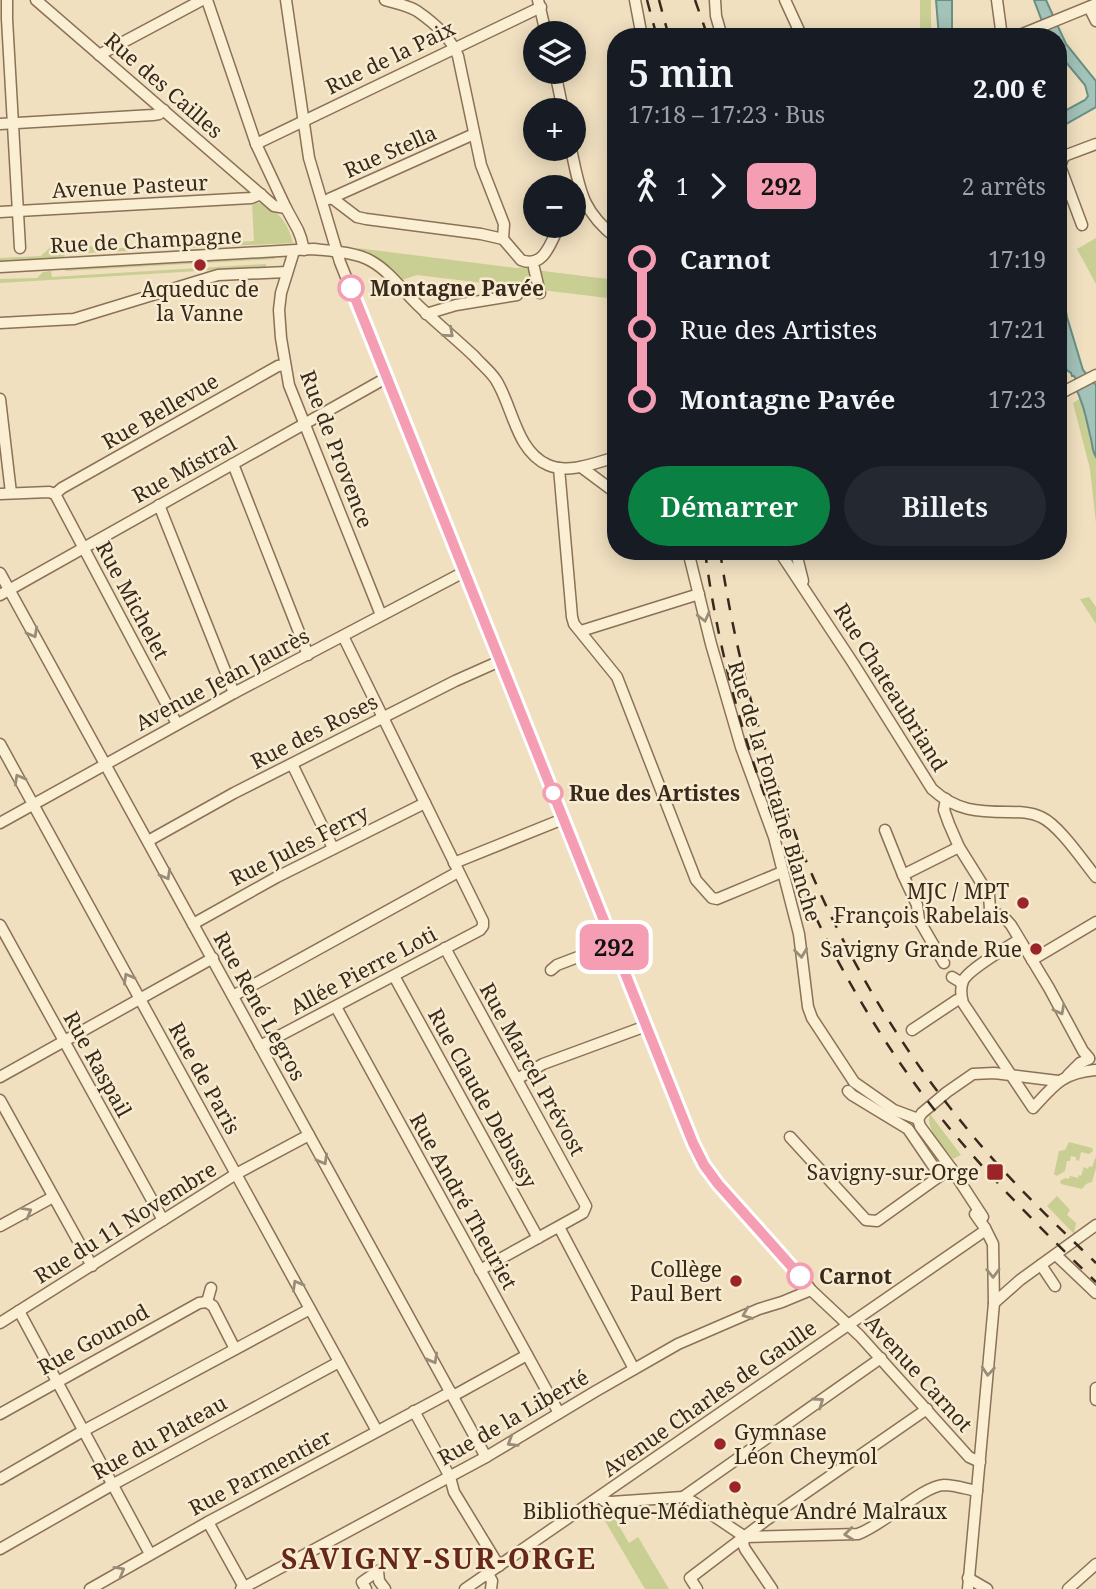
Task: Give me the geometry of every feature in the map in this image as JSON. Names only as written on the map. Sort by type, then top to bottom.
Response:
[{"type":"street","points":[[8,0],[20,248]]},
{"type":"street","name":"Rue des Cailles","points":[[36,0],[274,206],[286,208]]},
{"type":"street","points":[[99,55],[205,0],[256,144],[302,238],[299,251]]},
{"type":"street","name":"Avenue Carnot","points":[[286,0],[309,158],[326,199],[337,252],[612,944],[704,1165],[811,1290],[848,1324],[969,1457],[980,1462]]},
{"type":"street","points":[[385,0],[416,10]]},
{"type":"street","points":[[407,0],[449,39],[454,47],[481,165],[504,224],[503,239]]},
{"type":"street","points":[[635,0],[640,28]]},
{"type":"street","points":[[715,0],[719,28]]},
{"type":"street","points":[[785,0],[798,28]]},
{"type":"street","points":[[997,0],[1001,28]]},
{"type":"street","points":[[539,3],[543,21]]},
{"type":"street","name":"Rue de la Paix","points":[[256,144],[539,3]]},
{"type":"street","points":[[1036,28],[1093,6],[1096,21]]},
{"type":"street","points":[[0,124],[153,115],[164,110]]},
{"type":"street","name":"Rue Stella","points":[[326,199],[474,134]]},
{"type":"street","points":[[1067,155],[1096,144]]},
{"type":"street","points":[[1067,187],[1082,225]]},
{"type":"street","points":[[264,197],[278,192]]},
{"type":"street","name":"Avenue Pasteur","points":[[0,212],[264,197]]},
{"type":"street","points":[[326,199],[366,219],[503,239],[521,260],[532,265],[540,293]]},
{"type":"street","points":[[586,205],[607,231]]},
{"type":"street","points":[[532,265],[545,254],[553,238]]},
{"type":"street","name":"Rue de Champagne","points":[[0,267],[323,250],[361,257],[374,263],[397,283],[493,376],[530,451],[537,459],[559,468]]},
{"type":"street","name":"Rue de Provence","points":[[299,251],[287,272],[279,310],[279,327],[289,386],[381,615]]},
{"type":"street","points":[[0,323],[74,319],[218,275],[287,272]]},
{"type":"street","points":[[426,313],[517,295]]},
{"type":"street","name":"Rue Bellevue","points":[[55,494],[278,366],[285,365]]},
{"type":"street","name":"Rue Mistral","points":[[5,592],[386,378]]},
{"type":"street","points":[[1067,390],[1089,378]]},
{"type":"street","points":[[0,405],[6,494],[55,494]]},
{"type":"street","points":[[607,460],[580,467],[559,468],[572,618],[617,677],[696,880],[712,898],[717,899],[782,872]]},
{"type":"street","points":[[233,464],[307,654]]},
{"type":"street","points":[[580,467],[607,486]]},
{"type":"street","name":"Rue Michelet","points":[[55,494],[177,724]]},
{"type":"street","points":[[159,505],[234,693]]},
{"type":"street","name":"Rue de la Fontaine Blanche","points":[[690,560],[734,723],[751,778],[774,837],[799,934],[810,1013],[854,1082],[894,1110],[918,1119]]},
{"type":"street","name":"Rue Chateaubriand","points":[[785,560],[928,783],[946,799]]},
{"type":"street","name":"Rue Chateaubriand","points":[[798,560],[807,592]]},
{"type":"street","name":"Avenue Jean Jaurès","points":[[0,823],[234,693],[464,572]]},
{"type":"street","name":"Rue René Legros","points":[[0,573],[5,592],[148,841],[486,1457]]},
{"type":"street","points":[[581,631],[699,594]]},
{"type":"street","points":[[343,636],[456,867]]},
{"type":"street","name":"Rue des Roses","points":[[148,841],[234,793],[500,661]]},
{"type":"street","name":"Rue de Paris","points":[[0,744],[377,1431]]},
{"type":"street","points":[[292,764],[333,848]]},
{"type":"street","points":[[1091,1056],[1083,1051],[1008,921],[990,909],[989,895],[959,847],[944,810],[946,799],[975,811],[1023,813],[1042,817],[1054,826],[1096,877]]},
{"type":"street","name":"Rue Jules Ferry","points":[[193,924],[333,848],[425,803]]},
{"type":"street","points":[[233,996],[456,867],[563,819]]},
{"type":"street","points":[[885,830],[917,905],[919,920],[944,963]]},
{"type":"street","points":[[903,875],[959,847]]},
{"type":"street","name":"Allée Pierre Loti","points":[[260,1046],[480,930],[483,921],[456,867]]},
{"type":"street","points":[[1032,960],[1096,922]]},
{"type":"street","name":"Rue Raspail","points":[[0,925],[163,1220]]},
{"type":"street","points":[[1017,941],[967,975],[962,983],[961,999],[1033,1108],[1080,1062],[1091,1056]]},
{"type":"street","points":[[551,970],[557,965],[612,944]]},
{"type":"street","name":"Rue Marcel Prévost","points":[[445,948],[585,1204],[583,1213],[559,1227]]},
{"type":"street","points":[[0,1077],[213,958]]},
{"type":"street","name":"Rue Claude Debussy","points":[[394,976],[538,1238]]},
{"type":"street","points":[[952,977],[962,983]]},
{"type":"street","points":[[912,1030],[961,999]]},
{"type":"street","name":"Rue André Theuriet","points":[[336,1007],[559,1413]]},
{"type":"street","points":[[517,1079],[543,1064],[646,1026]]},
{"type":"street","points":[[1091,1056],[1090,1066],[1095,1070]]},
{"type":"street","points":[[982,1227],[984,1218],[919,1126],[918,1119],[922,1113],[973,1074],[1063,1079],[1095,1070]]},
{"type":"street","points":[[848,1091],[908,1129],[940,1176]]},
{"type":"street","points":[[0,1100],[92,1266]]},
{"type":"street","name":"Rue du 11 Novembre","points":[[0,1324],[236,1174],[309,1135]]},
{"type":"street","points":[[790,1137],[870,1222],[877,1221],[951,1168]]},
{"type":"street","points":[[0,1226],[54,1197]]},
{"type":"street","points":[[972,1201],[975,1214],[993,1244],[994,1303],[968,1584],[987,1589]]},
{"type":"street","points":[[994,1303],[1007,1289],[1096,1225]]},
{"type":"street","points":[[480,1270],[559,1227],[634,1369]]},
{"type":"street","name":"Avenue Charles de Gaulle","points":[[465,1589],[983,1232],[982,1227]]},
{"type":"street","points":[[1056,1255],[1096,1293]]},
{"type":"street","points":[[1041,1265],[1055,1286]]},
{"type":"street","points":[[211,1288],[207,1302],[213,1306],[235,1349]]},
{"type":"street","name":"Rue de la Liberté","points":[[242,1588],[486,1457],[678,1344],[709,1329],[811,1290]]},
{"type":"street","name":"Rue Gounod","points":[[0,1414],[199,1303],[207,1302]]},
{"type":"street","points":[[0,1479],[310,1309]]},
{"type":"street","points":[[19,1311],[150,1554]]},
{"type":"street","name":"Rue Parmentier","points":[[90,1589],[208,1521],[414,1411],[527,1355]]},
{"type":"street","points":[[683,1497],[881,1359]]},
{"type":"street","name":"Rue du Plateau","points":[[0,1549],[339,1362]]},
{"type":"street","points":[[1096,1388],[1096,1399]]},
{"type":"street","points":[[697,1589],[690,1578],[927,1409]]},
{"type":"street","points":[[414,1411],[450,1477],[454,1492],[499,1566]]},
{"type":"street","points":[[601,1497],[611,1502],[683,1497],[745,1537],[858,1534],[875,1527],[937,1486],[949,1485],[977,1491]]},
{"type":"street","points":[[208,1521],[242,1588]]},
{"type":"street","points":[[745,1537],[745,1549],[772,1589]]},
{"type":"street","points":[[1068,1589],[1096,1564]]},
{"type":"street","points":[[366,1589],[362,1582],[377,1571],[379,1581],[385,1589]]},
{"type":"street","points":[[488,1574],[492,1581],[491,1589]]},
{"type":"green space","points":[[920,0],[931,0],[931,28],[920,28]]},
{"type":"green space","points":[[256,202],[276,212],[288,229],[293,243],[65,254],[63,260],[0,263],[0,258],[41,256],[58,240],[103,249],[254,241],[252,203]]},
{"type":"green space","points":[[1096,238],[1096,284],[1077,249]]},
{"type":"green space","points":[[357,248],[516,268],[533,266],[535,270],[607,279],[607,298],[417,275],[399,281],[387,267]]},
{"type":"green space","points":[[275,256],[275,259],[65,271],[66,267]]},
{"type":"green space","points":[[266,264],[266,267],[0,283],[0,279],[37,278],[43,272],[51,271],[52,277]]},
{"type":"green space","points":[[1096,389],[1096,523],[1090,469],[1073,403]]},
{"type":"green space","points":[[1089,597],[1096,607],[1096,624],[1080,599]]},
{"type":"green space","points":[[930,1114],[961,1155],[953,1159],[936,1138],[930,1126]]},
{"type":"green space","points":[[1069,1142],[1092,1148],[1093,1151],[1089,1154],[1081,1152],[1079,1161],[1071,1156],[1065,1171],[1057,1176],[1054,1174],[1059,1151],[1065,1150]]},
{"type":"green space","points":[[1096,1156],[1092,1182],[1082,1189],[1061,1184],[1060,1181],[1069,1179],[1070,1176],[1081,1176],[1084,1167],[1092,1167]]},
{"type":"green space","points":[[1057,1196],[1070,1210],[1067,1215],[1076,1223],[1074,1234],[1047,1206]]},
{"type":"green space","points":[[608,1507],[629,1543],[638,1537],[669,1589],[645,1589],[598,1509]]},
{"type":"water","points":[[936,0],[952,0],[952,28],[938,28]]},
{"type":"water","points":[[1034,0],[1046,0],[1059,28],[1045,28]]},
{"type":"water","points":[[1067,45],[1096,81],[1096,107],[1067,123],[1067,110],[1088,96],[1085,85],[1067,64]]},
{"type":"water","points":[[1067,317],[1083,370],[1096,385],[1096,457],[1084,410],[1074,385],[1078,383],[1067,370]]},
{"type":"railway","points":[[647,0],[655,28]]},
{"type":"railway","points":[[659,0],[667,28]]},
{"type":"railway","points":[[695,0],[705,28]]},
{"type":"railway","points":[[706,560],[717,624],[734,698],[756,772],[783,844],[850,983],[890,1048],[933,1108],[1012,1198],[1096,1282]]},
{"type":"railway","points":[[722,560],[752,705],[775,780],[803,855],[836,927],[874,996],[917,1063],[964,1125],[1011,1179],[1096,1263]]},
{"type":"bus line","name":"292","points":[[351,288],[693,1143],[718,1184],[800,1276]]},
{"type":"place","name":"Aqueduc de la Vanne","points":[[200,265]]},
{"type":"place","name":"Montagne Pavée","points":[[351,288]]},
{"type":"place","name":"Rue des Artistes","points":[[553,793]]},
{"type":"place","name":"MJC / MPT François Rabelais","points":[[1023,903]]},
{"type":"place","name":"Savigny Grande Rue","points":[[1036,949]]},
{"type":"place","name":"Savigny-sur-Orge","points":[[995,1172]]},
{"type":"place","name":"Carnot","points":[[800,1276]]},
{"type":"place","name":"Collège Paul Bert","points":[[736,1281]]},
{"type":"place","name":"Gymnase Léon Cheymol","points":[[720,1444]]},
{"type":"place","name":"Bibliothèque-Médiathèque André Malraux","points":[[735,1487]]},
{"type":"district","name":"SAVIGNY-SUR-ORGE","points":[[439,1558]]}]
